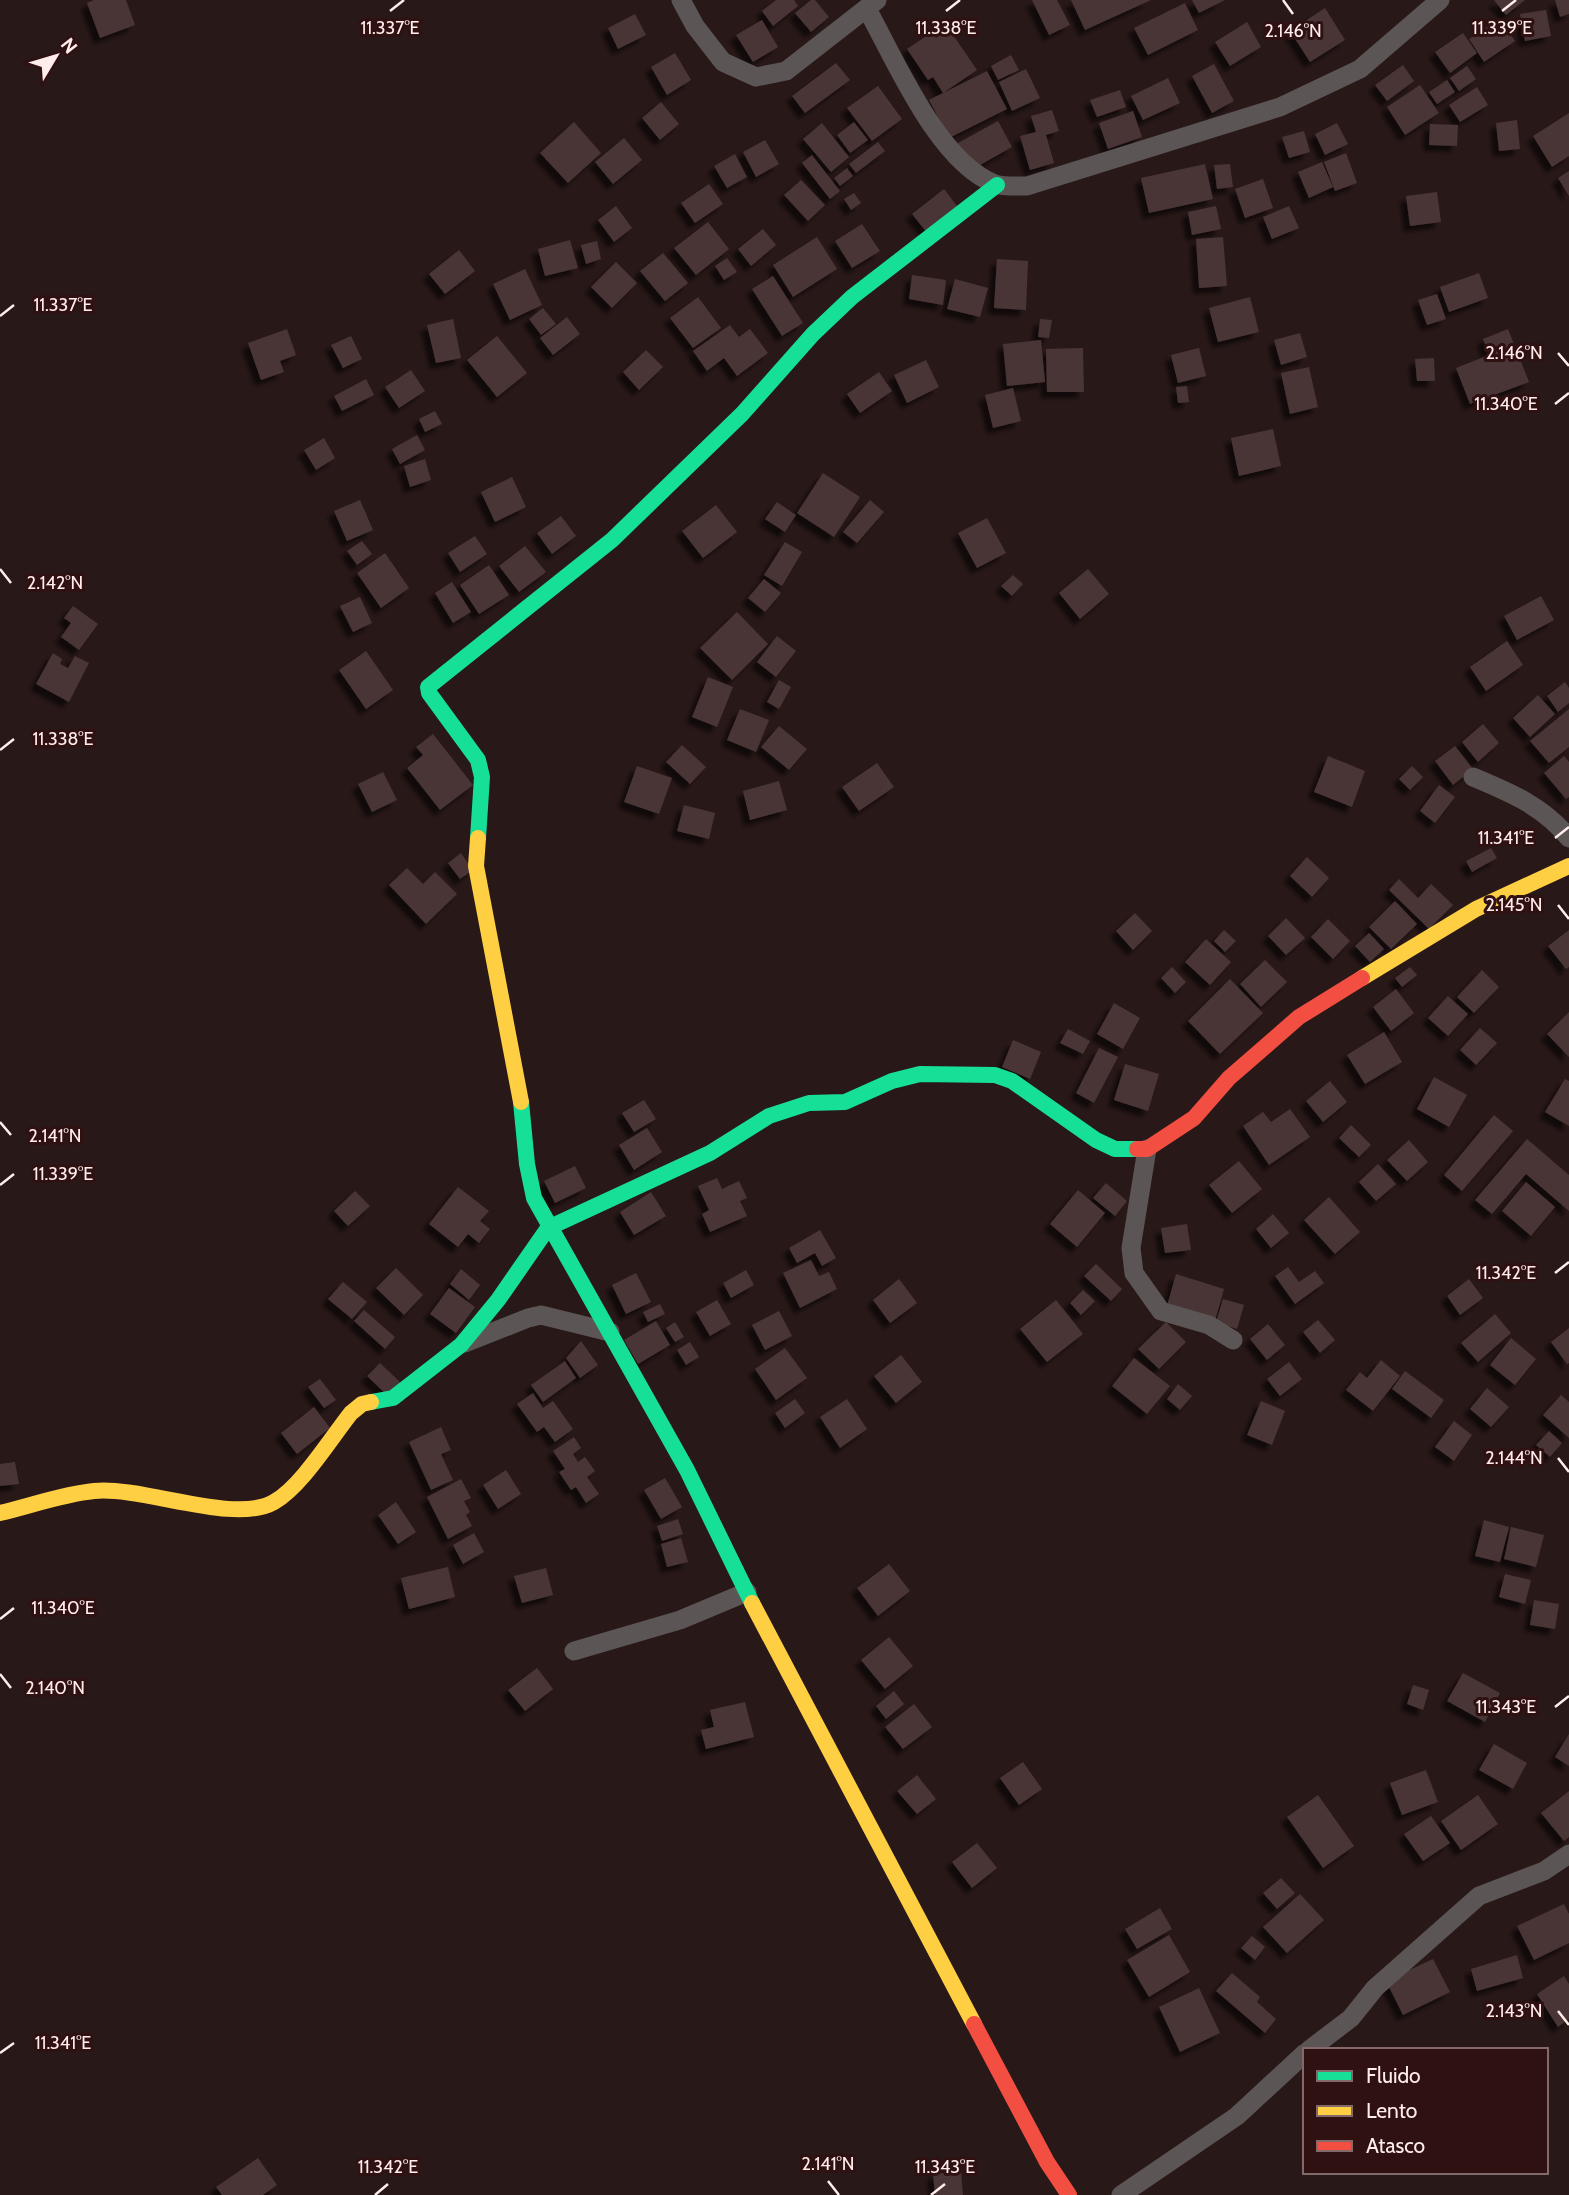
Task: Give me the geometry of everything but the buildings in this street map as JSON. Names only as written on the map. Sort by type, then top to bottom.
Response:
[{"type":"street","points":[[681,0],[695,26],[723,62],[756,77],[786,71],[872,4],[944,145],[967,169],[997,185],[1027,186],[1280,107],[1360,69],[1440,0]]},
{"type":"street","points":[[997,185],[852,297],[813,334],[733,423],[612,540],[428,687],[429,693],[478,760],[482,777],[476,866],[519,1078],[527,1164],[534,1198],[687,1470],[747,1592],[1047,2162],[1069,2195]]},
{"type":"street","points":[[1473,777],[1526,799],[1543,811],[1569,838]]},
{"type":"street","points":[[0,1513],[94,1491],[134,1492],[214,1508],[257,1507],[274,1502],[294,1484],[351,1413],[362,1405],[393,1398],[417,1382],[461,1345],[498,1300],[548,1227],[709,1153],[769,1116],[809,1103],[845,1102],[892,1081],[920,1074],[995,1075],[1012,1081],[1096,1140],[1115,1149],[1147,1149],[1194,1118],[1229,1078],[1299,1017],[1476,909],[1569,866]]},
{"type":"street","points":[[1147,1149],[1131,1248],[1134,1273],[1161,1311],[1209,1325],[1233,1340]]},
{"type":"street","points":[[461,1345],[541,1315],[610,1332]]},
{"type":"street","points":[[574,1651],[680,1620],[747,1592]]},
{"type":"street","points":[[1311,2048],[1351,2018],[1375,1988],[1479,1896],[1544,1871],[1569,1854]]},
{"type":"street","points":[[1121,2195],[1237,2116],[1303,2055]]},
{"type":"traffic: fast","points":[[478,838],[482,777],[478,760],[429,693],[428,687],[612,540],[742,414],[813,334],[852,297],[997,185]]},
{"type":"traffic: fast","points":[[371,1402],[393,1398],[461,1345],[498,1300],[548,1228],[710,1153],[769,1116],[809,1103],[845,1102],[892,1081],[920,1074],[995,1075],[1012,1081],[1096,1140],[1115,1149],[1137,1149]]},
{"type":"traffic: fast","points":[[521,1102],[527,1164],[534,1198],[687,1470],[752,1603]]},
{"type":"traffic: slow","points":[[478,838],[476,866],[521,1102]]},
{"type":"traffic: slow","points":[[1362,978],[1476,909],[1569,866]]},
{"type":"traffic: slow","points":[[0,1513],[59,1497],[94,1491],[137,1494],[212,1507],[257,1508],[274,1502],[295,1485],[351,1413],[362,1404],[371,1402]]},
{"type":"traffic: slow","points":[[752,1603],[974,2024]]},
{"type":"traffic: jam","points":[[1137,1149],[1147,1149],[1194,1118],[1229,1078],[1299,1017],[1362,978]]},
{"type":"traffic: jam","points":[[974,2024],[1047,2162],[1069,2195]]}]
